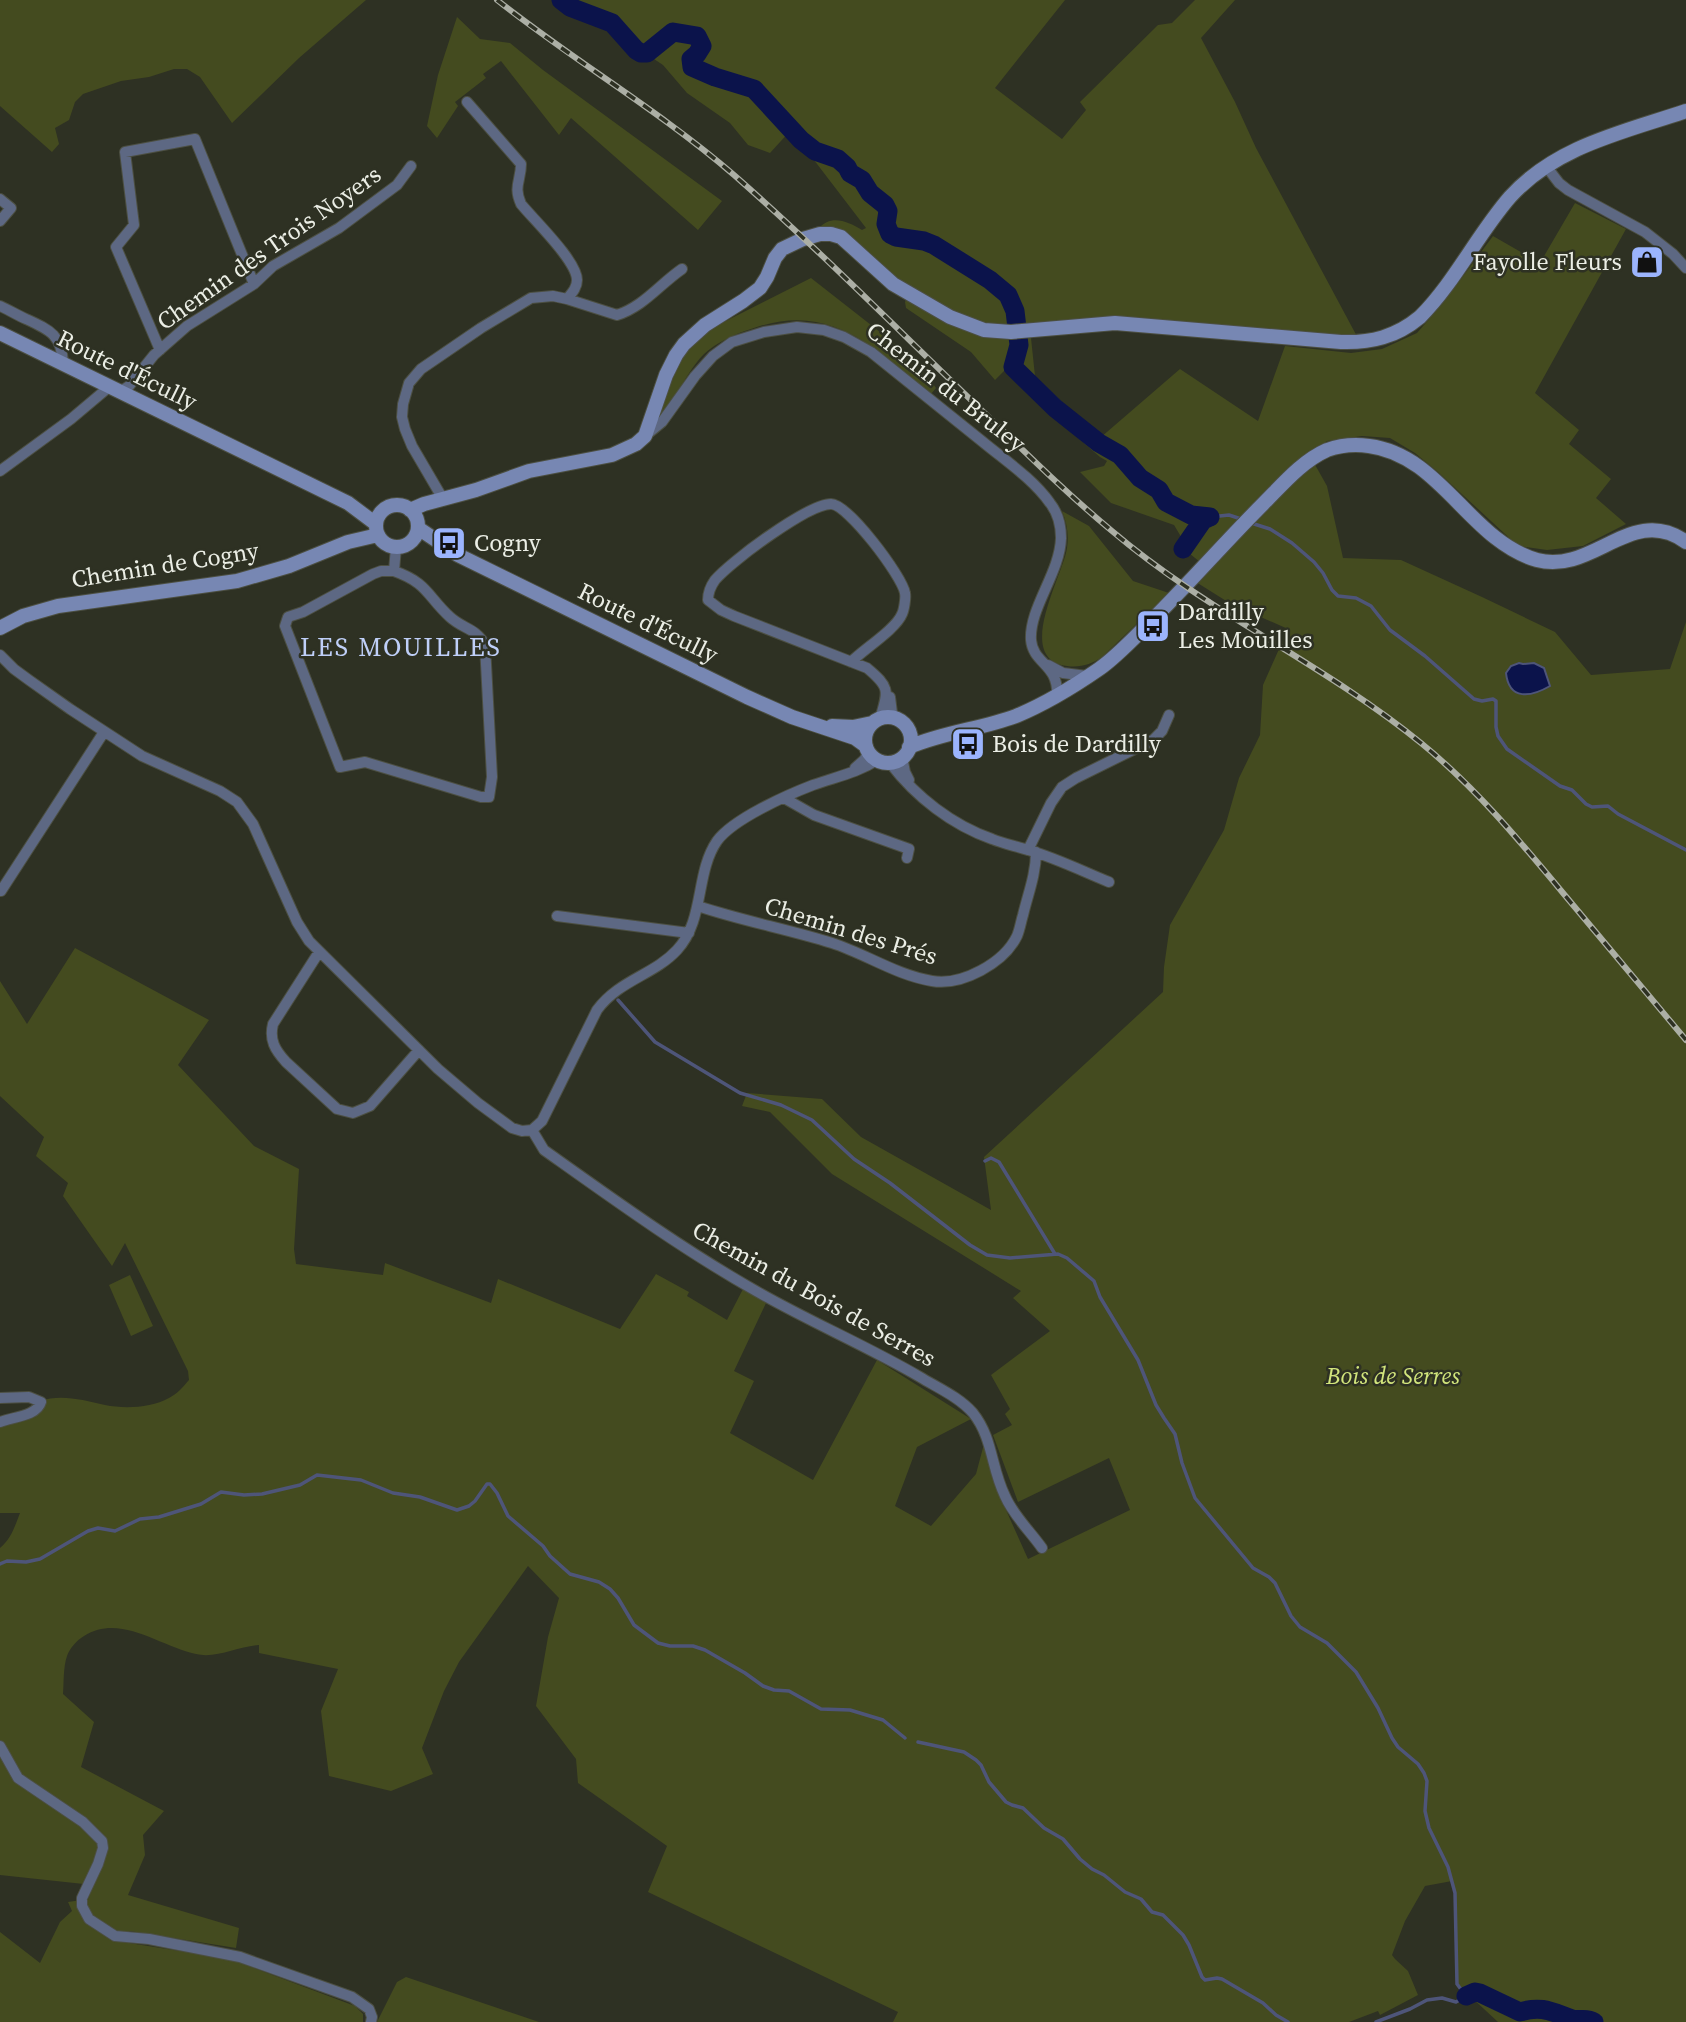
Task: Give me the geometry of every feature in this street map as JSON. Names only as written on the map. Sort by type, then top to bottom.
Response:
[{"type":"street","points":[[467,102],[521,164],[516,185],[521,204],[573,265],[577,277],[576,289],[567,299]]},
{"type":"street","points":[[645,436],[666,375],[681,348],[705,325],[760,288],[782,249],[815,236],[827,234],[841,237],[887,280],[950,317],[984,330],[1018,331],[1115,323],[1351,342],[1370,341],[1406,328],[1426,311],[1511,197],[1546,166],[1578,148],[1686,111]]},
{"type":"street","points":[[160,350],[116,247],[134,225],[125,152],[195,139],[254,284]]},
{"type":"street","name":"Chemin des Trois Noyers","points":[[0,471],[115,389],[129,386],[160,350],[187,326],[230,301],[273,266],[339,228],[397,185],[411,166]]},
{"type":"street","points":[[1546,166],[1568,190],[1645,232],[1686,268]]},
{"type":"street","points":[[0,199],[11,208],[0,221]]},
{"type":"street","points":[[394,571],[410,530],[402,506],[394,506],[379,523],[384,542],[410,530],[440,499],[412,446],[402,417],[409,383],[421,369],[531,298],[553,296],[617,315],[642,302],[682,269]]},
{"type":"street","points":[[0,306],[40,324],[54,334],[60,343],[62,364]]},
{"type":"street","name":"Chemin du Bruley","points":[[440,499],[538,468],[612,454],[636,444],[662,422],[713,356],[732,342],[764,332],[797,327],[824,330],[844,337],[871,352],[1029,480],[1052,505],[1059,522],[1060,550],[1032,629],[1031,642],[1036,654],[1056,680],[1056,696]]},
{"type":"street","name":"Route d'Écully","points":[[0,333],[348,503],[379,523]]},
{"type":"street","points":[[0,655],[21,675],[142,756],[220,791],[237,802],[253,824],[297,922],[319,952],[459,1088],[512,1128],[522,1131],[532,1130],[542,1121],[605,999],[667,959],[679,948],[689,933],[708,861],[720,838],[743,820],[784,798],[843,775],[886,754],[1015,716],[1056,696],[1109,661],[1167,606],[1246,521],[1309,461],[1326,451],[1350,445],[1391,451],[1418,466],[1510,548],[1537,560],[1559,563],[1575,560],[1650,529],[1666,532],[1686,542]]},
{"type":"street","points":[[851,662],[889,630],[902,615],[905,594],[889,563],[840,506],[823,506],[795,519],[732,563],[713,582],[708,592],[709,600],[728,613],[851,662],[867,668],[886,688],[892,713],[902,722],[911,729],[944,735]]},
{"type":"street","name":"Chemin de Cogny","points":[[0,628],[23,616],[58,606],[237,581],[289,566],[348,542],[379,523]]},
{"type":"street","name":"Route d'Écully","points":[[410,530],[424,544],[458,555],[747,697],[792,717],[855,738],[886,754]]},
{"type":"street","points":[[489,797],[481,797],[365,762],[340,767],[285,626],[288,617],[303,612],[367,577],[381,571],[394,571],[422,585],[452,619],[481,637],[485,645],[492,777],[489,797],[496,807]]},
{"type":"street","points":[[1043,661],[1063,673],[1087,676]]},
{"type":"street","points":[[886,688],[887,699],[866,734],[905,772],[923,799],[968,829],[1109,882]]},
{"type":"street","name":"Chemin des Prés","points":[[698,906],[833,944],[919,978],[936,982],[972,975],[998,958],[1017,936],[1036,866],[1032,851],[1051,803],[1062,787],[1153,740],[1162,731],[1169,715]]},
{"type":"street","name":"Route d'Écully","points":[[820,726],[853,727],[886,717],[902,722]]},
{"type":"street","points":[[886,754],[910,736],[902,722]]},
{"type":"street","points":[[1,891],[104,732]]},
{"type":"street","points":[[784,798],[814,815],[909,849],[907,858]]},
{"type":"street","points":[[557,916],[689,933]]},
{"type":"street","points":[[319,952],[271,1033],[279,1054],[286,1062],[337,1110],[353,1113],[370,1106],[419,1050]]},
{"type":"street","name":"Chemin du Bois de Serres","points":[[532,1130],[544,1150],[664,1235],[758,1293],[877,1352],[956,1398],[972,1412],[985,1431],[1005,1498],[1042,1548]]},
{"type":"street","points":[[0,1398],[29,1397],[41,1402],[35,1411],[0,1422]]},
{"type":"street","points":[[0,1746],[18,1777],[83,1822],[102,1841],[103,1848],[98,1864],[82,1898],[82,1906],[89,1919],[115,1936],[149,1939],[240,1956],[328,1988],[362,2003],[369,2009],[371,2022]]},
{"type":"green space","points":[[0,0],[366,0],[299,58],[232,123],[200,77],[187,69],[174,69],[149,77],[121,81],[83,94],[75,102],[69,120],[55,128],[59,144],[52,152],[0,106]]},
{"type":"green space","name":"Bois de Serres","points":[[561,0],[1065,0],[995,88],[1062,139],[1086,110],[1080,102],[1158,25],[1172,23],[1195,0],[1235,0],[1201,38],[1256,148],[1360,342],[1115,323],[1019,333],[1031,338],[1035,376],[1100,438],[1180,369],[1258,421],[1285,346],[1351,353],[1382,349],[1417,333],[1493,236],[1540,263],[1575,203],[1626,229],[1535,393],[1579,430],[1569,444],[1611,479],[1596,498],[1626,524],[1583,546],[1547,550],[1518,546],[1438,472],[1415,453],[1390,438],[1362,436],[1327,441],[1309,454],[1327,486],[1343,558],[1401,560],[1482,597],[1555,632],[1591,675],[1670,669],[1686,622],[1686,2022],[1498,2022],[1457,1984],[1456,1905],[1452,1881],[1425,1886],[1405,1921],[1392,1955],[1408,1971],[1418,1995],[1380,2015],[1378,2011],[1349,2022],[893,2022],[898,2012],[648,1892],[667,1846],[578,1783],[576,1759],[536,1706],[548,1637],[559,1598],[528,1566],[459,1662],[444,1691],[422,1748],[433,1774],[391,1791],[329,1776],[321,1711],[338,1669],[259,1653],[259,1645],[219,1654],[196,1654],[140,1634],[112,1628],[98,1630],[78,1640],[67,1656],[63,1694],[94,1722],[81,1767],[164,1811],[143,1835],[145,1855],[128,1895],[239,1928],[236,1948],[130,1931],[110,1940],[238,1962],[355,2006],[363,2014],[363,2022],[0,2022],[0,1932],[40,1963],[60,1922],[72,1911],[68,1902],[88,1899],[93,1885],[0,1875],[0,1548],[10,1536],[20,1513],[0,1513],[0,1422],[35,1411],[40,1401],[56,1398],[72,1398],[120,1407],[154,1404],[172,1396],[189,1380],[188,1371],[125,1243],[112,1266],[63,1196],[68,1183],[36,1156],[44,1137],[0,1096],[0,981],[27,1024],[75,948],[209,1020],[178,1065],[254,1146],[299,1169],[294,1249],[296,1264],[383,1275],[385,1263],[491,1303],[498,1279],[620,1329],[656,1274],[689,1292],[687,1296],[727,1320],[743,1289],[767,1301],[734,1371],[754,1381],[730,1433],[813,1480],[877,1360],[971,1419],[917,1447],[895,1506],[931,1526],[976,1474],[984,1444],[1002,1501],[1028,1559],[1130,1510],[1109,1458],[1018,1502],[993,1435],[1012,1425],[1005,1414],[1010,1409],[991,1375],[1050,1331],[1013,1298],[1021,1291],[832,1174],[770,1112],[742,1106],[747,1093],[822,1099],[861,1137],[991,1210],[984,1157],[1163,992],[1170,925],[1224,830],[1239,778],[1260,735],[1263,685],[1288,629],[1231,604],[1188,577],[1200,562],[1179,545],[1183,540],[1174,525],[1111,503],[1080,472],[1104,466],[1107,461],[1078,438],[1018,379],[1011,364],[995,380],[971,352],[906,308],[905,302],[909,294],[818,229],[834,220],[862,230],[866,228],[791,130],[770,153],[748,145],[730,123],[687,93],[663,65],[636,50],[612,23],[570,7]]},
{"type":"green space","points":[[457,17],[480,39],[510,43],[722,201],[698,230],[571,118],[559,135],[501,61],[483,74],[486,78],[455,102],[458,106],[437,138],[427,126],[438,75]]},
{"type":"green space","points":[[811,278],[917,361],[936,388],[931,394],[890,360],[850,333],[805,320],[779,322],[739,333],[704,354],[658,419],[661,402],[685,350],[712,328]]},
{"type":"green space","points":[[1062,511],[1089,526],[1133,581],[1169,593],[1102,657],[1077,666],[1067,666],[1051,660],[1044,649],[1042,633],[1045,615],[1067,548],[1067,529]]},
{"type":"green space","points":[[130,1275],[153,1326],[131,1336],[109,1285]]},
{"type":"green space","points":[[406,1977],[539,2022],[377,2022],[397,1982]]},
{"type":"shaded area","points":[[1534,663],[1544,668],[1550,686],[1536,693],[1516,692],[1511,688],[1506,673],[1511,666]]},
{"type":"waterway","points":[[561,0],[570,7],[612,23],[641,53],[647,53],[673,32],[697,36],[702,46],[691,59],[692,67],[754,89],[801,140],[815,151],[838,159],[885,205],[888,211],[886,224],[890,234],[934,245],[990,280],[1008,295],[1015,311],[1019,345],[1013,367],[1055,408],[1099,443],[1120,455],[1140,478],[1159,490],[1166,502],[1191,515],[1210,517]]},
{"type":"waterway","points":[[1210,517],[1229,515],[1241,519]]},
{"type":"waterway","points":[[1183,549],[1203,520],[1210,517]]},
{"type":"waterway","points":[[1251,523],[1270,529],[1292,543],[1314,562],[1338,596],[1356,598],[1371,606],[1390,630],[1425,656],[1474,699],[1496,701],[1498,736],[1507,749],[1560,786],[1572,790],[1586,804],[1592,807],[1608,806],[1686,850]]},
{"type":"waterway","points":[[618,1000],[655,1042],[740,1093],[781,1105],[812,1120],[854,1159],[890,1183],[970,1245],[987,1255],[1010,1258],[1058,1254],[1067,1258],[1094,1281],[1100,1297],[1138,1360],[1156,1405],[1175,1434],[1195,1498],[1253,1568],[1275,1583],[1291,1616],[1300,1627],[1327,1643],[1356,1672],[1398,1747],[1418,1764],[1424,1773],[1427,1781],[1425,1811],[1429,1828],[1448,1867],[1455,1893],[1457,1984],[1466,1996],[1456,2002],[1442,1998],[1427,2000],[1376,2022]]},
{"type":"waterway","points":[[985,1161],[991,1158],[999,1162],[1055,1254]]},
{"type":"waterway","points":[[0,1564],[7,1561],[26,1562],[40,1559],[88,1531],[98,1528],[115,1531],[140,1519],[159,1517],[201,1504],[221,1492],[262,1494],[300,1485],[317,1475],[361,1480],[393,1493],[420,1497],[457,1510],[469,1506],[487,1484],[490,1484],[508,1516],[543,1546],[550,1556],[570,1574],[599,1582],[610,1589],[634,1625],[658,1643],[693,1646],[705,1650],[763,1686],[789,1691],[821,1709],[850,1710],[883,1720],[905,1738]]},
{"type":"waterway","points":[[918,1742],[964,1752],[976,1760],[989,1782],[1006,1802],[1023,1808],[1044,1828],[1063,1839],[1092,1869],[1125,1892],[1141,1899],[1152,1912],[1163,1915],[1183,1935],[1205,1980],[1222,1979],[1263,2003],[1288,2022]]},
{"type":"waterway","points":[[1466,1996],[1480,1993],[1520,2012],[1541,2009],[1572,2019],[1594,2022]]},
{"type":"railway","points":[[497,0],[677,129],[734,175],[833,266],[1052,478],[1112,531],[1187,587],[1384,715],[1441,760],[1513,834],[1686,1040]]},
{"type":"place","name":"Fayolle Fleurs","points":[[1647,262]]},
{"type":"place","name":"Cogny","points":[[449,543]]},
{"type":"place","name":"Dardilly Les Mouilles","points":[[1153,626]]},
{"type":"place","name":"Bois de Dardilly","points":[[968,744]]},
{"type":"district","name":"LES MOUILLES","points":[[401,647]]}]
